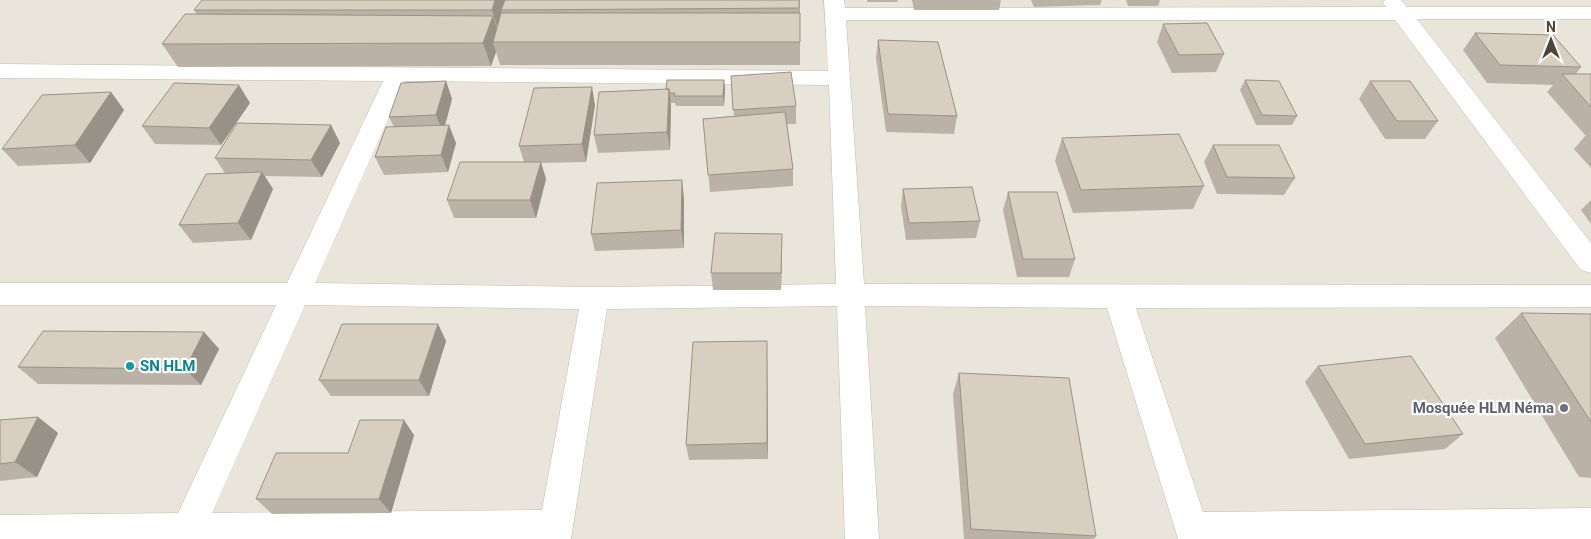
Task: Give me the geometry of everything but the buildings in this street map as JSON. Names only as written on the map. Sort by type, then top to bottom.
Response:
[{"type":"street","points":[[1396,6],[1591,264]]},
{"type":"street","points":[[862,539],[835,7],[1396,6],[1591,13]]},
{"type":"street","points":[[0,71],[840,78]]},
{"type":"street","points":[[185,534],[397,75]]},
{"type":"street","points":[[0,294],[297,294],[595,298],[850,295],[1118,297],[1591,296]]},
{"type":"street","points":[[1118,297],[1194,534],[1591,524]]},
{"type":"street","points":[[0,531],[185,534],[555,532],[595,298]]},
{"type":"shaded area","points":[[0,0],[1591,0],[1591,539],[0,539]]},
{"type":"place","name":"SN HLM","points":[[130,366]]},
{"type":"place","name":"Mosquée HLM Néma","points":[[1564,408]]}]
